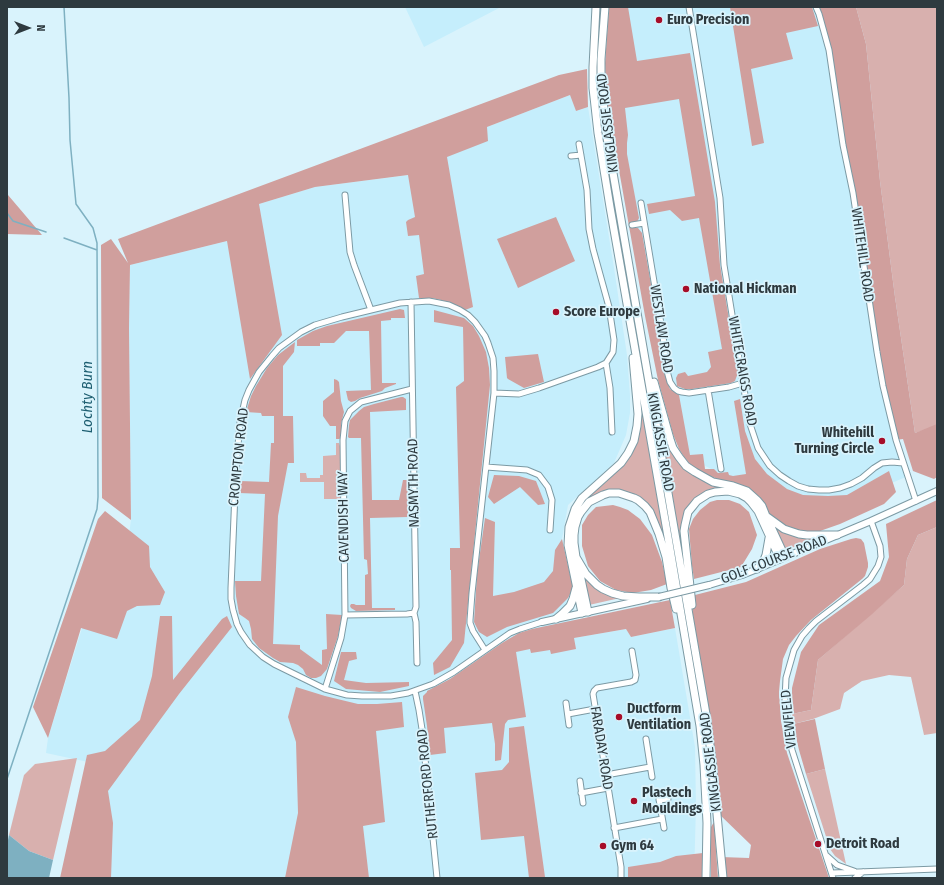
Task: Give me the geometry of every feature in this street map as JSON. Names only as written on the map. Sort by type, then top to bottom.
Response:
[{"type":"main road","name":"KINGLASSIE ROAD","points":[[596,7],[593,67],[598,133],[700,726],[707,823],[706,878]]},
{"type":"main road","name":"KINGLASSIE ROAD","points":[[604,7],[601,78],[605,118],[706,714],[723,878]]},
{"type":"main road","points":[[585,613],[577,588],[568,545],[568,532],[578,503],[585,495],[616,469],[632,447],[636,434],[638,414],[629,312]]},
{"type":"main road","points":[[642,338],[673,448],[686,466],[704,478],[713,482],[733,486],[747,492],[757,500],[766,516],[782,558]]},
{"type":"main road","points":[[699,671],[684,532],[688,512],[697,501],[708,494],[721,491],[735,492],[747,498],[758,511],[769,537],[782,558]]},
{"type":"main road","points":[[585,613],[574,543],[575,527],[581,512],[589,502],[604,494],[614,493],[630,496],[645,506],[655,522],[666,556],[671,588],[690,668]]},
{"type":"main road","points":[[766,516],[784,528],[799,534],[837,535]]},
{"type":"main road","points":[[757,569],[766,555],[769,537]]},
{"type":"main road","points":[[576,557],[586,574],[603,589],[623,596],[659,596]]},
{"type":"main road","points":[[556,619],[570,606],[577,588]]},
{"type":"street","name":"WHITECRAIGS ROAD","points":[[689,7],[720,198],[724,265],[750,424],[758,448],[770,466],[780,475],[789,482],[808,489],[829,490],[840,488],[862,478],[874,468],[882,464],[892,462],[903,463]]},
{"type":"street","name":"WHITEHILL ROAD","points":[[816,7],[828,50],[843,145],[853,193],[876,352],[892,427],[916,501]]},
{"type":"street","points":[[494,393],[519,394],[539,388],[598,367],[606,363],[613,352],[614,340],[609,307],[589,229],[587,190],[579,144]]},
{"type":"street","points":[[571,156],[581,155]]},
{"type":"street","points":[[345,195],[349,245],[352,259],[371,310]]},
{"type":"street","name":"WESTLAW ROAD","points":[[641,203],[663,336],[668,378],[674,388],[682,392],[693,393],[743,383]]},
{"type":"street","points":[[632,225],[644,223]]},
{"type":"street","name":"CROMPTON ROAD","points":[[485,650],[473,631],[470,620],[494,393],[494,364],[491,350],[485,336],[476,322],[464,313],[449,305],[429,301],[411,302],[342,317],[315,325],[295,336],[279,348],[265,363],[245,400],[240,422],[236,469],[231,599],[235,618],[241,632],[246,640],[263,657],[325,689],[362,696],[391,696],[425,688],[440,680],[485,650],[504,637],[515,630],[542,622],[585,613]]},
{"type":"street","name":"NASMYTH ROAD","points":[[411,302],[416,607],[414,612],[416,622],[417,663]]},
{"type":"street","points":[[606,363],[610,388],[612,432]]},
{"type":"street","name":"CAVENDISH WAY","points":[[325,689],[341,638],[345,615],[343,440],[345,421],[350,411],[361,402],[412,389]]},
{"type":"street","points":[[708,390],[720,469]]},
{"type":"street","points":[[486,467],[527,470],[539,475],[548,487],[552,500],[550,530]]},
{"type":"street","name":"GOLF COURSE ROAD","points":[[585,613],[709,585],[742,575],[871,521],[937,491]]},
{"type":"street","name":"VIEWFIELD","points":[[833,876],[792,750],[785,700],[786,678],[794,650],[802,636],[825,613],[870,579],[878,566],[881,557],[880,546],[871,521]]},
{"type":"street","points":[[345,615],[407,614],[414,612]]},
{"type":"street","name":"FARADAY ROAD","points":[[621,878],[621,867],[592,694],[595,689],[635,680],[636,675],[632,651]]},
{"type":"street","name":"RUTHERFORD ROAD","points":[[415,691],[422,729],[437,878]]},
{"type":"street","points":[[566,703],[569,725]]},
{"type":"street","points":[[568,714],[595,709]]},
{"type":"street","points":[[646,739],[652,777]]},
{"type":"street","points":[[606,775],[650,767]]},
{"type":"street","points":[[580,781],[583,804]]},
{"type":"street","points":[[581,793],[608,788]]},
{"type":"street","points":[[664,828],[659,800],[668,799]]},
{"type":"street","points":[[614,828],[662,819]]},
{"type":"street","points":[[826,855],[837,865],[861,872]]},
{"type":"street","points":[[833,876],[861,872],[937,869]]},
{"type":"street","points":[[855,878],[861,872]]},
{"type":"shaded area","points":[[405,7],[501,7],[424,47]]},
{"type":"shaded area","points":[[609,7],[628,7],[637,61],[690,53],[715,202],[720,265],[738,373],[735,381],[731,383],[692,389],[685,389],[677,386],[676,378],[678,374],[685,372],[688,376],[707,372],[711,367],[708,352],[722,349],[699,218],[682,221],[670,210],[649,214],[647,204],[695,196],[679,99],[625,108],[628,135],[627,154],[639,218],[637,222],[631,223],[632,228],[638,228],[642,233],[661,341],[665,376],[670,389],[679,395],[690,455],[703,454],[705,469],[714,469],[718,473],[728,472],[729,475],[733,476],[746,474],[734,401],[740,399],[745,431],[755,459],[767,474],[787,489],[803,495],[847,495],[889,471],[896,492],[884,504],[840,524],[820,531],[799,534],[792,532],[723,481],[697,470],[684,457],[679,449],[673,434],[658,380],[645,316],[606,97],[605,63]]},
{"type":"shaded area","points":[[617,7],[816,7],[829,50],[885,393],[908,476],[838,506],[746,486],[689,458],[670,406],[624,198]]},
{"type":"shaded area","points":[[730,7],[812,7],[818,26],[786,33],[793,59],[751,69],[764,143],[752,146]]},
{"type":"shaded area","points":[[816,7],[856,7],[866,44],[880,181],[915,433],[937,424],[937,477],[934,479],[913,471],[903,439],[896,440],[892,427],[829,50]]},
{"type":"shaded area","points":[[856,7],[937,7],[937,426],[915,433],[880,181],[866,44]]},
{"type":"shaded area","points":[[587,69],[588,107],[576,111],[570,95],[487,127],[488,141],[447,157],[473,307],[465,310],[441,300],[419,298],[416,276],[424,274],[419,235],[408,236],[406,222],[415,217],[408,175],[315,187],[259,204],[282,335],[250,379],[227,241],[130,265],[129,328],[131,520],[102,498],[101,245],[111,239],[128,263],[118,239],[559,75]]},
{"type":"shaded area","points":[[570,95],[576,111],[588,107],[627,355],[630,395],[630,413],[626,435],[614,463],[568,505],[562,539],[573,588],[574,638],[626,629],[631,637],[675,628],[695,747],[696,806],[694,878],[81,878],[88,762],[46,753],[48,738],[82,628],[122,583],[131,520],[129,328],[130,265],[227,241],[259,204],[315,187],[409,175],[487,127]]},
{"type":"shaded area","points":[[8,195],[42,235],[7,234]]},
{"type":"shaded area","points":[[556,217],[575,261],[518,288],[497,239]]},
{"type":"shaded area","points":[[400,309],[404,310],[405,318],[391,318],[391,320],[381,321],[382,383],[396,384],[355,401],[351,402],[348,400],[346,391],[371,390],[369,331],[346,331],[334,343],[320,343],[320,346],[297,346],[297,340],[313,331],[327,326]]},
{"type":"shaded area","points":[[434,310],[464,318],[473,326],[486,352],[490,385],[464,643],[450,667],[434,675],[433,663],[452,640],[450,548],[460,548],[456,387],[464,381],[463,327],[434,322]]},
{"type":"shaded area","points":[[295,342],[294,352],[283,366],[283,416],[293,416],[294,463],[288,463],[278,516],[273,644],[300,645],[300,649],[322,665],[322,650],[327,649],[326,614],[342,615],[338,636],[327,669],[321,676],[316,678],[311,678],[306,675],[303,669],[298,665],[280,662],[259,648],[252,639],[249,621],[239,614],[235,581],[261,581],[265,494],[239,493],[240,481],[269,482],[271,443],[274,443],[274,416],[262,416],[261,413],[246,412],[251,396],[267,368],[278,355]]},
{"type":"shaded area","points":[[538,354],[544,382],[524,388],[507,378],[505,357]]},
{"type":"shaded area","points":[[334,379],[339,382],[344,412],[341,424],[341,438],[339,439],[336,439],[336,426],[330,426],[323,416],[323,401],[334,392]]},
{"type":"shaded area","points":[[640,390],[667,547],[655,516],[622,491],[586,502],[571,529],[583,500],[628,458]]},
{"type":"shaded area","points":[[401,397],[406,399],[406,410],[370,412],[372,500],[399,500],[403,480],[408,480],[408,517],[370,518],[372,608],[395,608],[395,610],[356,611],[350,606],[351,604],[365,605],[365,575],[368,574],[367,560],[364,559],[361,438],[348,437],[350,420],[364,407]]},
{"type":"shaded area","points":[[657,409],[659,409],[666,437],[679,462],[734,489],[759,508],[723,488],[687,511],[685,557],[682,557]]},
{"type":"shaded area","points":[[336,443],[339,443],[340,446],[341,508],[339,511],[337,511],[337,499],[324,499],[324,482],[300,482],[300,473],[306,473],[307,478],[320,478],[320,475],[323,475],[323,456],[336,455]]},
{"type":"shaded area","points":[[494,475],[519,476],[536,481],[545,504],[538,505],[520,487],[494,504],[488,497]]},
{"type":"shaded area","points":[[717,500],[729,500],[740,504],[749,512],[757,535],[752,549],[741,567],[694,579],[689,529],[693,519],[700,510],[710,502]]},
{"type":"shaded area","points":[[937,500],[937,527],[918,535],[907,559],[904,585],[818,660],[811,710],[792,714],[792,688],[801,652],[819,625],[880,581],[889,557],[886,524]]},
{"type":"shaded area","points":[[613,505],[628,510],[640,519],[652,535],[662,562],[667,584],[651,590],[633,593],[616,590],[600,581],[588,566],[582,546],[582,525],[588,515],[596,507]]},
{"type":"shaded area","points":[[105,511],[149,546],[150,567],[165,592],[160,605],[137,606],[127,611],[117,639],[81,628],[48,738],[33,707],[98,519]]},
{"type":"shaded area","points":[[485,518],[495,522],[493,596],[514,592],[544,582],[553,571],[555,550],[562,539],[573,588],[568,598],[553,613],[507,627],[487,637],[479,632],[474,622],[477,574]]},
{"type":"shaded area","points":[[773,525],[814,538],[785,551]]},
{"type":"shaded area","points":[[937,527],[937,733],[924,735],[911,677],[889,675],[862,681],[844,693],[840,709],[813,719],[793,724],[792,714],[811,710],[818,660],[904,585],[907,559],[918,535]]},
{"type":"shaded area","points":[[856,538],[861,539],[864,543],[868,563],[865,576],[811,620],[789,645],[783,659],[779,692],[781,721],[787,753],[829,878],[723,878],[721,857],[749,858],[751,845],[717,812],[691,596],[746,582],[820,549]]},
{"type":"shaded area","points":[[583,575],[620,598],[589,605]]},
{"type":"shaded area","points":[[670,600],[675,628],[631,637],[626,629],[574,638],[576,649],[551,654],[550,650],[531,653],[530,649],[516,652],[526,717],[508,720],[505,724],[501,760],[495,761],[495,744],[492,723],[444,728],[446,753],[430,755],[423,699],[423,696],[427,691],[450,679],[519,633]]},
{"type":"shaded area","points":[[160,616],[172,616],[173,680],[222,619],[227,616],[232,627],[179,694],[108,791],[113,823],[111,878],[60,878],[87,755],[105,751],[140,720],[152,676]]},
{"type":"shaded area","points":[[341,652],[356,652],[357,659],[349,661],[344,680],[366,683],[409,682],[409,686],[380,692],[346,689],[334,681]]},
{"type":"shaded area","points":[[296,687],[358,704],[402,702],[404,727],[376,731],[385,822],[363,826],[369,878],[285,878],[298,813],[296,742],[288,717]]},
{"type":"shaded area","points":[[815,719],[825,769],[806,774],[793,724]]},
{"type":"shaded area","points":[[524,726],[545,877],[551,878],[529,878],[524,836],[481,840],[475,773],[502,770],[509,762],[509,728]]},
{"type":"shaded area","points":[[77,758],[53,860],[29,851],[9,835],[24,775],[35,764]]},
{"type":"shaded area","points":[[825,769],[846,864],[835,856],[830,849],[806,774]]},
{"type":"shaded area","points":[[714,822],[718,878],[711,878],[711,827]]},
{"type":"shaded area","points":[[9,835],[29,851],[53,860],[49,878],[7,878],[7,845]]},
{"type":"shaded area","points":[[703,853],[702,878],[628,878],[628,867],[660,862],[676,856]]},
{"type":"waterway","name":"Lochty Burn","points":[[7,779],[97,509],[98,497],[97,243],[93,228],[76,204],[70,140],[64,7]]},
{"type":"waterway","points":[[7,213],[13,221],[46,232]]},
{"type":"waterway","points":[[64,238],[97,250]]},
{"type":"place","name":"Euro Precision","points":[[659,20]]},
{"type":"place","name":"National Hickman","points":[[686,289]]},
{"type":"place","name":"Score Europe","points":[[556,312]]},
{"type":"place","name":"Whitehill Turning Circle","points":[[882,441]]},
{"type":"place","name":"Ductform Ventilation","points":[[619,717]]},
{"type":"place","name":"Plastech Mouldings","points":[[634,801]]},
{"type":"place","name":"Detroit Road","points":[[818,844]]},
{"type":"place","name":"Gym 64","points":[[603,846]]}]
